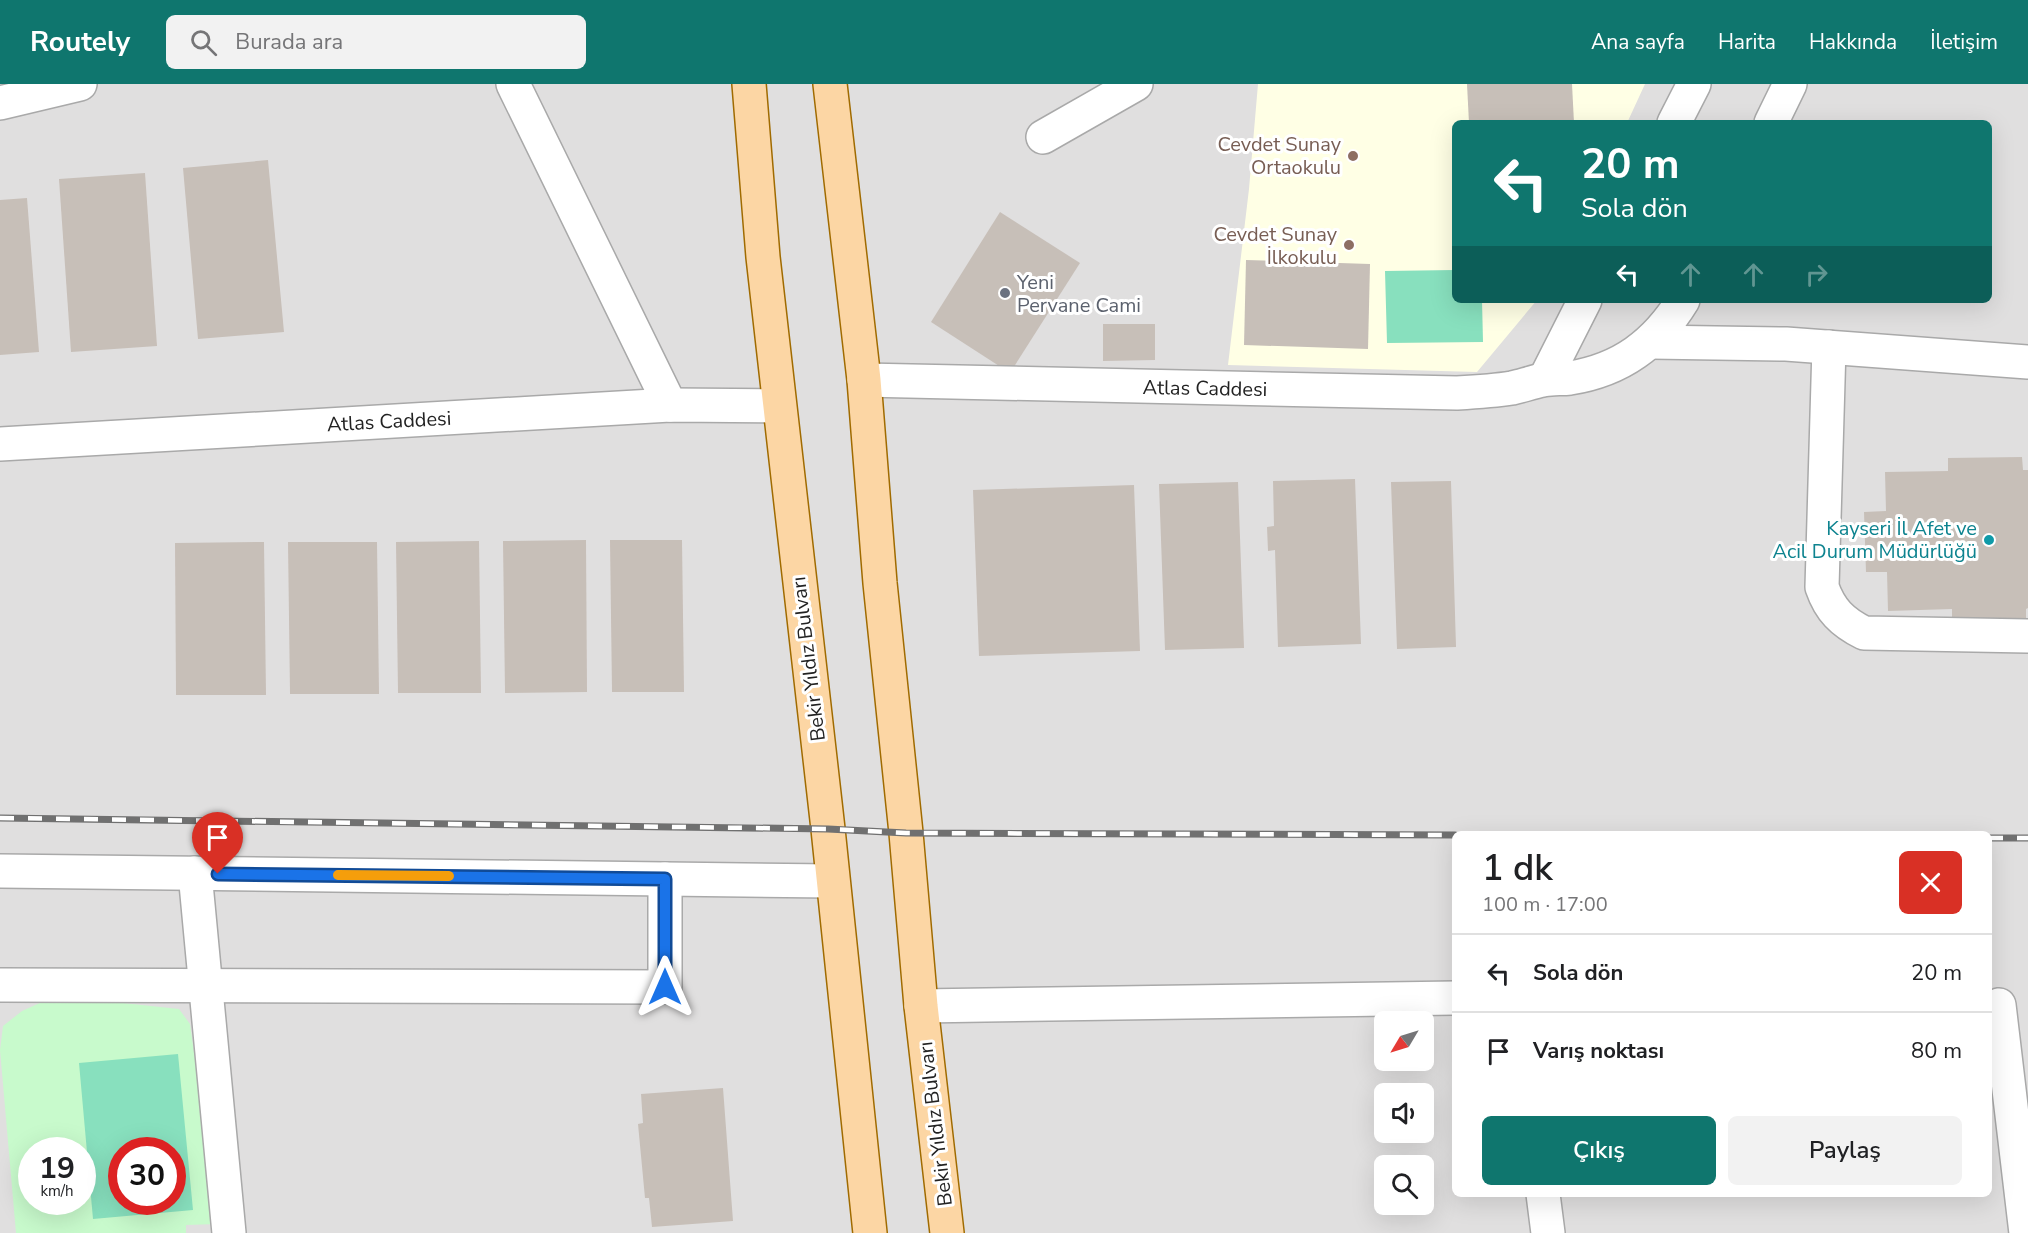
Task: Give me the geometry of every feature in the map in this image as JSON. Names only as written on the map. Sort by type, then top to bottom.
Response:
[{"type":"main road","name":"Bekir Yıldız Bulvarı","points":[[749,84],[763,257],[828,829],[870,1233]]},
{"type":"main road","name":"Bekir Yıldız Bulvarı","points":[[830,84],[864,381],[880,583],[906,832],[921,1006],[947,1233]]},
{"type":"street","points":[[0,103],[80,84]]},
{"type":"street","points":[[513,84],[670,405]]},
{"type":"street","points":[[1042,137],[1136,84]]},
{"type":"street","points":[[1676,120],[1694,84]]},
{"type":"street","points":[[1772,120],[1790,84]]},
{"type":"street","points":[[1545,379],[1584,303]]},
{"type":"street","name":"Atlas Caddesi","points":[[864,381],[1457,393],[1505,389],[1545,379],[1569,378],[1592,373],[1634,355],[1651,342],[1681,303]]},
{"type":"street","points":[[1651,342],[1786,344],[2028,362]]},
{"type":"street","points":[[1829,347],[1822,587],[1827,601],[1848,625],[1864,633],[2028,636]]},
{"type":"street","name":"Atlas Caddesi","points":[[0,444],[670,405],[779,406]]},
{"type":"street","points":[[0,871],[832,881]]},
{"type":"street","points":[[195,873],[230,1233]]},
{"type":"street","points":[[0,985],[665,987],[665,879]]},
{"type":"street","points":[[921,1006],[1452,998]]},
{"type":"street","points":[[2005,1005],[2026,1233]]},
{"type":"street","points":[[1543,1197],[1548,1233]]},
{"type":"shaded area","points":[[0,84],[2028,84],[2028,1233],[0,1233]]},
{"type":"shaded area","name":"Cevdet Sunay İlkokulu","points":[[1258,84],[1645,84],[1628,120],[1452,120],[1452,303],[1534,303],[1477,372],[1228,365],[1249,189]]},
{"type":"green space","points":[[1452,270],[1452,303],[1482,303],[1483,342],[1387,343],[1385,271]]},
{"type":"green space","points":[[95,1000],[179,1009],[190,1024],[218,1224],[186,1225],[186,1233],[16,1233],[0,1050],[3,1026],[22,1011],[42,1002]]},
{"type":"green space","points":[[178,1054],[186,1137],[108,1137],[108,1215],[137,1215],[93,1219],[93,1215],[96,1215],[96,1137],[86,1137],[79,1063]]},
{"type":"green space","points":[[186,1137],[193,1210],[186,1211]]},
{"type":"building","points":[[1467,84],[1572,84],[1574,120],[1469,120]]},
{"type":"building","points":[[268,160],[284,332],[198,339],[183,168]]},
{"type":"building","points":[[145,173],[157,346],[71,352],[59,179]]},
{"type":"building","points":[[27,198],[39,352],[0,355],[0,200]]},
{"type":"building","name":"Yeni Pervane Cami","points":[[1000,212],[1080,263],[1010,373],[931,322]]},
{"type":"building","points":[[1246,260],[1370,264],[1368,349],[1244,345]]},
{"type":"building","points":[[1103,324],[1155,324],[1155,360],[1103,361]]},
{"type":"building","points":[[2022,457],[2023,470],[2028,470],[2028,608],[2026,609],[2026,621],[1952,622],[1952,609],[1888,611],[1887,572],[1866,572],[1864,512],[1886,511],[1885,472],[1948,471],[1948,458]]},
{"type":"building","points":[[1355,479],[1361,644],[1278,647],[1275,550],[1268,551],[1267,527],[1274,526],[1273,481]]},
{"type":"building","points":[[1451,481],[1456,647],[1397,649],[1391,482]]},
{"type":"building","points":[[1238,482],[1244,648],[1165,650],[1159,484]]},
{"type":"building","points":[[1134,485],[1140,651],[979,656],[973,490]]},
{"type":"building","points":[[586,540],[587,692],[505,693],[503,541]]},
{"type":"building","points":[[610,540],[682,540],[684,692],[612,692]]},
{"type":"building","points":[[479,541],[481,693],[398,693],[396,542]]},
{"type":"building","points":[[264,542],[266,695],[176,695],[175,543]]},
{"type":"building","points":[[288,542],[377,542],[379,694],[290,694]]},
{"type":"building","points":[[723,1088],[733,1221],[652,1227],[649,1198],[645,1198],[638,1124],[643,1123],[641,1094]]},
{"type":"railway","points":[[0,818],[828,829],[906,833],[1452,835]]},
{"type":"railway","points":[[1992,838],[2028,838]]},
{"type":"slow traffic","points":[[338,875],[449,876]]},
{"type":"place","name":"Cevdet Sunay Ortaokulu","points":[[1353,156]]},
{"type":"place","name":"Cevdet Sunay İlkokulu","points":[[1349,245]]},
{"type":"place","name":"Yeni Pervane Cami","points":[[1005,293]]},
{"type":"place","name":"Kayseri İl Afet ve Acil Durum Müdürlüğü","points":[[1989,540]]},
{"type":"route","points":[[218,874],[665,879],[665,987]]}]
